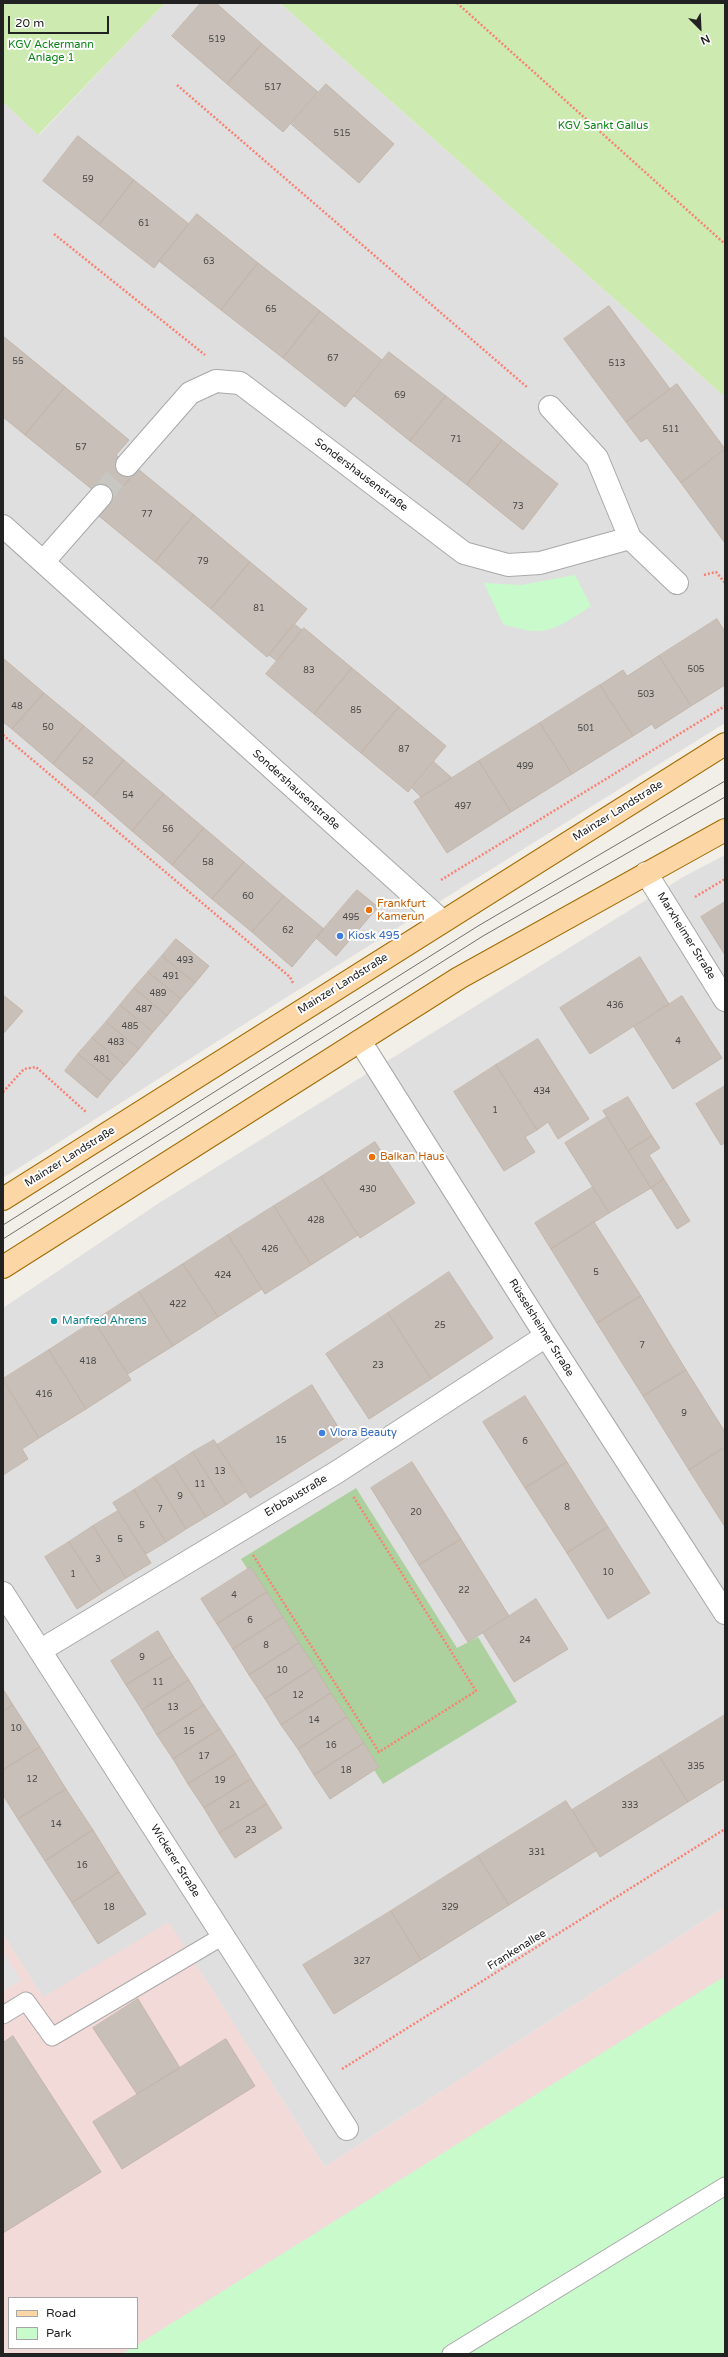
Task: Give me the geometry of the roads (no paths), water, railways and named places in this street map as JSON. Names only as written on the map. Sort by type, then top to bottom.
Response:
[{"type":"main road","name":"Mainzer Landstraße","points":[[3,1199],[725,744]]},
{"type":"main road","points":[[3,1267],[459,978],[725,830]]},
{"type":"street","name":"Sondershausenstraße","points":[[128,465],[190,393],[216,380],[240,383],[464,553],[508,565],[540,563],[630,538]]},
{"type":"street","points":[[550,407],[597,458],[630,538],[677,583]]},
{"type":"street","points":[[43,562],[101,496]]},
{"type":"street","name":"Sondershausenstraße","points":[[3,526],[442,921]]},
{"type":"street","name":"Marxheimer Straße","points":[[646,873],[725,1000]]},
{"type":"street","name":"Rüsselsheimer Straße","points":[[360,1041],[546,1336],[725,1613]]},
{"type":"street","name":"Erbbaustraße","points":[[41,1650],[337,1472],[546,1336]]},
{"type":"street","name":"Wickerer Straße","points":[[3,1593],[347,2129]]},
{"type":"lane","points":[[3,2015],[26,2001],[52,2038],[223,1936]]},
{"type":"lane","points":[[451,2354],[725,2186]]},
{"type":"tunnel","points":[[101,496],[127,465]]},
{"type":"tram line","points":[[3,1225],[478,926],[725,781]]},
{"type":"tram line","points":[[3,1239],[483,936],[725,797]]},
{"type":"place","name":"Frankfurt Kamerun","points":[[369,910]]},
{"type":"place","name":"Kiosk 495","points":[[340,936]]},
{"type":"place","name":"Balkan Haus","points":[[372,1157]]},
{"type":"place","name":"Manfred Ahrens","points":[[54,1321]]},
{"type":"place","name":"Vlora Beauty","points":[[322,1433]]},
{"type":"park label","name":"KGV Ackermann Anlage 1","points":[[51,51]]},
{"type":"park label","name":"KGV Sankt Gallus","points":[[603,126]]}]
